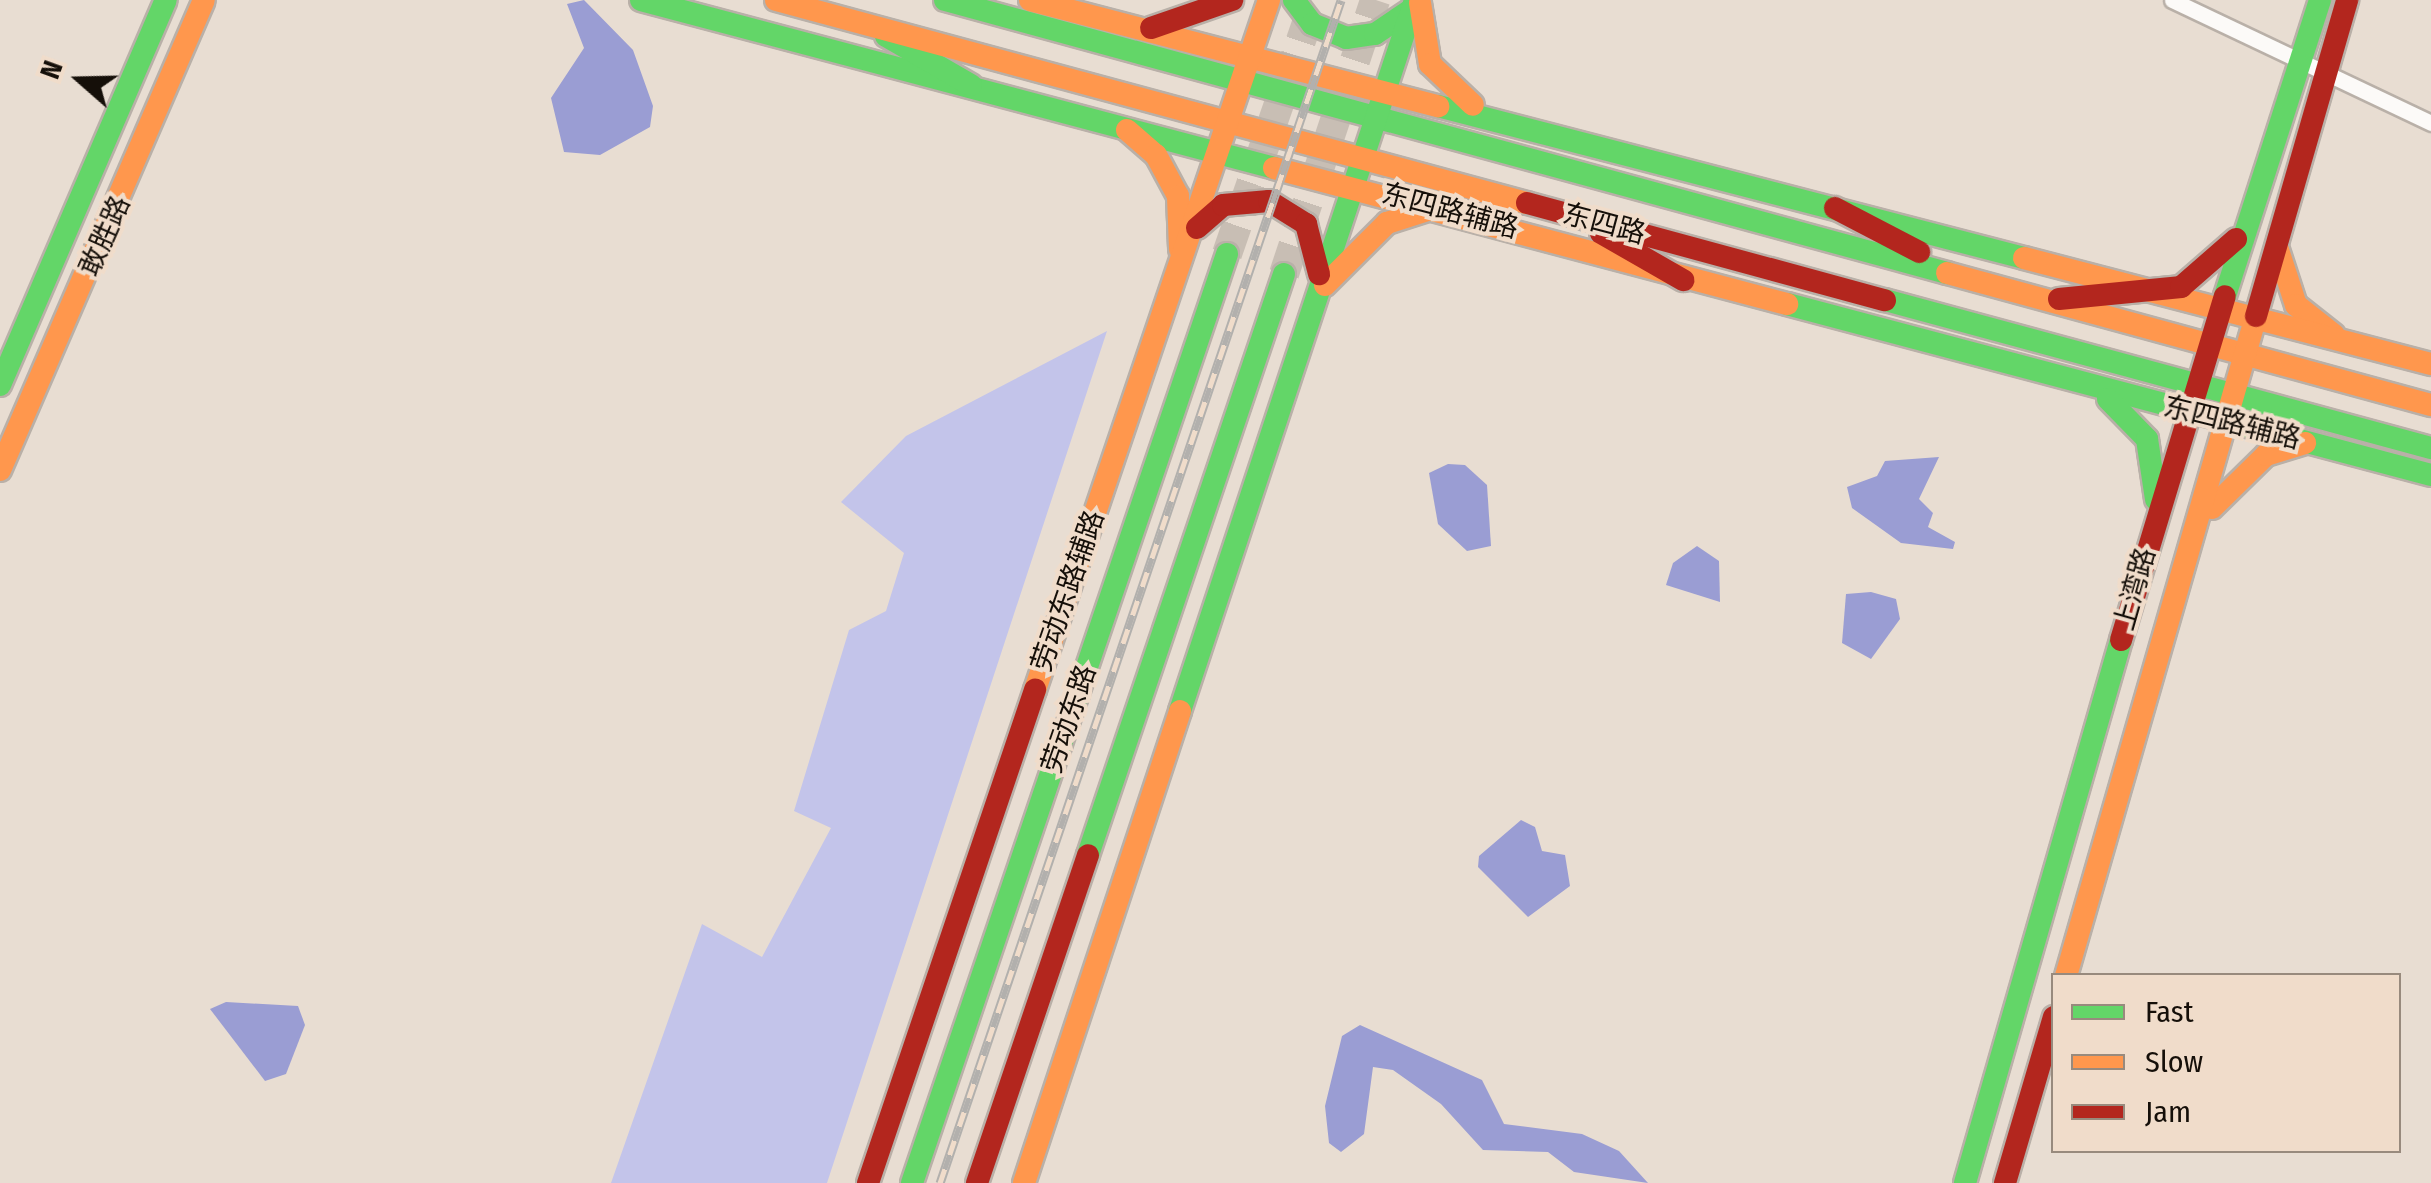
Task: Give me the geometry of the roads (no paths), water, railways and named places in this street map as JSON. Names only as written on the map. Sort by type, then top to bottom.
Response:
[{"type":"main road","name":"敢胜路","points":[[1,379],[166,0]]},
{"type":"main road","name":"敢胜路","points":[[0,470],[204,0]]},
{"type":"main road","name":"东四路辅路","points":[[641,0],[1353,184],[1682,280],[2431,476]]},
{"type":"main road","name":"东四路","points":[[776,0],[1141,94],[1522,202],[2431,448]]},
{"type":"main road","name":"东四路","points":[[945,0],[2054,299],[2431,405]]},
{"type":"main road","points":[[1030,0],[1499,118],[2143,294],[2431,364]]},
{"type":"main road","points":[[1052,28],[1140,28],[1194,19],[1232,0]]},
{"type":"main road","name":"劳动东路辅路","points":[[868,1183],[1270,0]]},
{"type":"main road","points":[[1294,0],[1312,24],[1346,38],[1374,34],[1416,3]]},
{"type":"main road","name":"上湾路","points":[[1965,1183],[2155,519],[2320,0]]},
{"type":"main road","name":"上湾路","points":[[2067,973],[2200,534],[2278,238],[2347,0]]},
{"type":"main road","points":[[1024,1183],[1309,314],[1416,3]]},
{"type":"main road","points":[[1416,3],[1430,64],[1454,92],[1499,118]]},
{"type":"main road","points":[[860,21],[971,85]]},
{"type":"main road","points":[[1141,94],[1163,92],[1174,78],[1153,56]]},
{"type":"main road","points":[[1116,124],[1156,155],[1178,196],[1177,278]]},
{"type":"main road","points":[[1191,236],[1223,205],[1268,201],[1306,224],[1318,287]]},
{"type":"main road","points":[[1309,314],[1362,242],[1406,213],[1522,202]]},
{"type":"main road","points":[[1835,208],[1964,275]]},
{"type":"main road","points":[[2054,299],[2143,294],[2198,280],[2226,256],[2252,209]]},
{"type":"main road","points":[[1570,215],[1682,280]]},
{"type":"main road","points":[[2278,238],[2280,275],[2296,305],[2356,345]]},
{"type":"main road","name":"劳动东路","points":[[912,1183],[1227,254]]},
{"type":"main road","points":[[977,1183],[1284,274]]},
{"type":"main road","points":[[2082,386],[2137,421],[2154,474],[2155,519]]},
{"type":"main road","points":[[2200,534],[2246,468],[2309,442],[2388,436]]},
{"type":"main road","points":[[2005,1183],[2051,1027]]},
{"type":"street","points":[[2172,0],[2431,123]]},
{"type":"tunnel","points":[[1227,254],[1315,0]]},
{"type":"tunnel","points":[[1284,274],[1375,0]]},
{"type":"railway","points":[[940,1183],[1341,0]]}]
